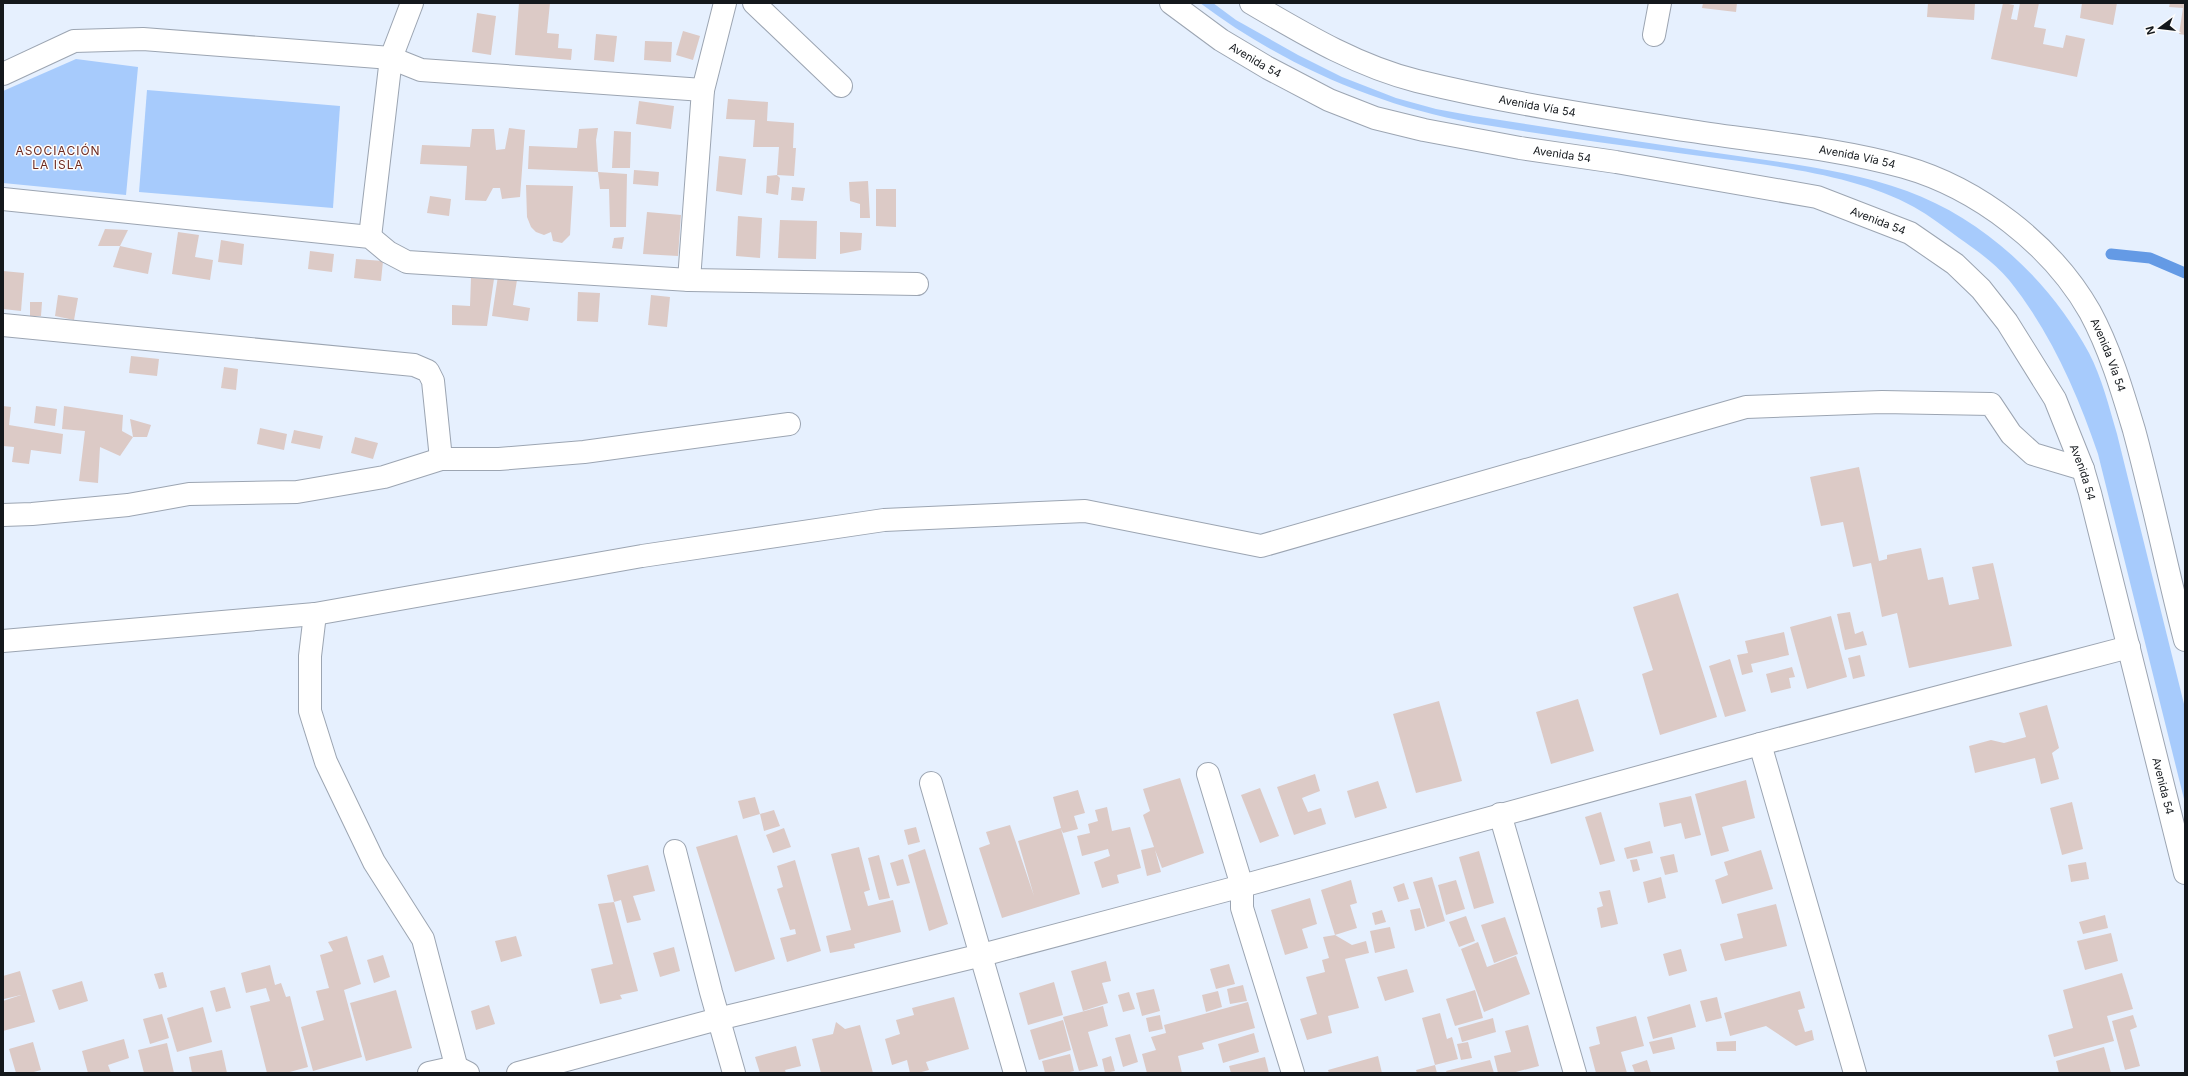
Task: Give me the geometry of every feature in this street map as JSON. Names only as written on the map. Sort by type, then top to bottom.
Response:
[{"type":"street","points":[[370,237],[391,58],[412,3]]},
{"type":"street","points":[[690,280],[703,90],[725,3]]},
{"type":"street","points":[[754,3],[841,86]]},
{"type":"street","name":"Avenida 54","points":[[1171,3],[1221,40],[1268,68],[1329,100],[1375,118],[1424,130],[1513,146],[1817,197],[1910,233],[1955,264],[1981,289],[2007,322],[2055,399],[2083,469],[2185,873]]},
{"type":"street","name":"Avenida Vía 54","points":[[1251,3],[1345,56],[1414,80],[1483,96],[1644,124],[1865,158],[1907,168],[1947,184],[1986,205],[2020,229],[2069,281],[2089,311],[2109,350],[2149,483],[2185,640]]},
{"type":"street","points":[[1654,35],[1660,3]]},
{"type":"street","points":[[3,74],[74,41],[143,39],[391,58],[421,70],[703,90]]},
{"type":"street","points":[[3,199],[370,237],[388,252],[407,262],[690,280],[917,284]]},
{"type":"street","points":[[3,325],[414,365],[428,371],[433,381],[441,459]]},
{"type":"street","points":[[3,641],[315,614],[642,556],[884,520],[1085,511],[1261,546],[1746,407],[1882,402],[1991,404],[2011,434],[2033,454],[2083,469]]},
{"type":"street","points":[[3,515],[32,514],[128,505],[189,494],[297,492],[384,477],[441,459],[500,459],[584,452],[789,424]]},
{"type":"street","points":[[315,614],[310,656],[310,711],[326,762],[374,862],[423,939],[461,1071],[429,1073]]},
{"type":"street","points":[[518,1073],[718,1019],[982,955],[1242,886],[1500,814],[1760,744],[2129,647]]},
{"type":"street","points":[[1760,744],[1855,1073]]},
{"type":"street","points":[[1208,774],[1242,886],[1242,908],[1293,1073]]},
{"type":"street","points":[[931,783],[1015,1073]]},
{"type":"street","points":[[1500,814],[1575,1073]]},
{"type":"street","points":[[675,850],[718,1019],[734,1073]]},
{"type":"shaded area","points":[[1200,3],[1213,3],[1236,20],[1298,55],[1342,77],[1396,98],[1436,109],[1474,116],[1840,172],[1907,191],[1935,203],[1962,218],[1988,236],[2035,277],[2055,301],[2089,353],[2101,382],[2117,434],[2185,708],[2185,803],[2098,454],[2090,431],[2071,385],[2050,341],[2024,300],[2009,280],[1985,257],[1914,207],[1888,194],[1859,184],[1828,176],[1763,164],[1473,123],[1400,105],[1329,79],[1295,63],[1262,45]]},
{"type":"shaded area","points":[[76,59],[138,67],[126,195],[3,183],[3,91]]},
{"type":"shaded area","points":[[147,90],[340,106],[333,208],[139,192]]},
{"type":"building","points":[[519,3],[550,3],[547,33],[559,34],[558,48],[572,49],[571,60],[515,55]]},
{"type":"building","points":[[1703,3],[1737,3],[1736,12],[1702,8]]},
{"type":"building","points":[[1928,3],[1975,3],[1974,20],[1927,17]]},
{"type":"building","points":[[2003,3],[2014,5],[2011,19],[2017,20],[2020,3],[2039,3],[2034,27],[2046,29],[2043,44],[2063,48],[2066,35],[2085,39],[2077,77],[1991,59]]},
{"type":"building","points":[[2082,3],[2117,3],[2113,25],[2080,18]]},
{"type":"building","points":[[2170,3],[2185,3],[2185,35],[2179,34],[2183,8],[2169,7]]},
{"type":"building","points":[[477,13],[496,16],[491,55],[472,52]]},
{"type":"building","points":[[683,31],[700,36],[693,60],[676,55]]},
{"type":"building","points":[[596,34],[617,36],[614,62],[594,60]]},
{"type":"building","points":[[645,41],[672,42],[671,62],[644,60]]},
{"type":"building","points":[[728,99],[768,102],[767,121],[794,123],[793,148],[796,148],[794,176],[777,175],[779,147],[753,147],[755,120],[726,119]]},
{"type":"building","points":[[639,101],[674,106],[671,129],[636,124]]},
{"type":"building","points":[[509,128],[525,130],[520,197],[502,199],[500,188],[493,188],[486,201],[465,200],[467,166],[420,164],[422,145],[470,147],[472,129],[494,129],[496,150],[505,149]]},
{"type":"building","points":[[598,128],[596,140],[598,172],[528,169],[529,146],[577,148],[579,129]]},
{"type":"building","points":[[614,131],[631,132],[630,168],[612,168]]},
{"type":"building","points":[[719,156],[746,159],[742,195],[716,191]]},
{"type":"building","points":[[634,170],[659,172],[658,186],[633,184]]},
{"type":"building","points":[[598,172],[627,174],[626,227],[610,227],[609,189],[600,189]]},
{"type":"building","points":[[777,175],[780,178],[778,195],[766,193],[767,176]]},
{"type":"building","points":[[868,181],[870,218],[860,218],[860,204],[850,201],[849,182]]},
{"type":"building","points":[[526,185],[573,186],[570,235],[562,243],[553,241],[551,232],[544,235],[536,232],[531,227],[527,217]]},
{"type":"building","points":[[792,187],[805,188],[803,201],[791,200]]},
{"type":"building","points":[[876,189],[896,189],[896,227],[876,226]]},
{"type":"building","points":[[430,196],[451,199],[449,216],[427,213]]},
{"type":"building","points":[[647,212],[681,215],[678,256],[643,254]]},
{"type":"building","points":[[738,216],[762,218],[760,258],[736,256]]},
{"type":"building","points":[[780,220],[817,221],[816,259],[778,258]]},
{"type":"building","points":[[105,229],[128,230],[120,246],[98,246]]},
{"type":"building","points":[[178,232],[199,235],[195,257],[213,260],[210,280],[172,274]]},
{"type":"building","points":[[840,232],[862,233],[861,250],[840,254]]},
{"type":"building","points":[[624,237],[622,249],[612,248],[614,238]]},
{"type":"building","points":[[221,240],[244,244],[242,265],[218,262]]},
{"type":"building","points":[[120,246],[152,253],[148,274],[113,267]]},
{"type":"building","points":[[310,251],[334,254],[332,272],[308,269]]},
{"type":"building","points":[[356,259],[383,261],[381,281],[354,278]]},
{"type":"building","points":[[3,271],[24,273],[21,311],[3,309]]},
{"type":"building","points":[[498,276],[517,280],[513,305],[530,308],[528,321],[492,316]]},
{"type":"building","points":[[471,278],[494,279],[487,326],[452,325],[452,305],[470,306]]},
{"type":"building","points":[[578,292],[600,293],[598,322],[577,321]]},
{"type":"building","points":[[58,295],[78,298],[74,320],[55,316]]},
{"type":"building","points":[[651,295],[670,297],[667,327],[648,325]]},
{"type":"building","points":[[30,302],[42,302],[41,316],[30,316]]},
{"type":"building","points":[[131,356],[159,359],[157,376],[129,373]]},
{"type":"building","points":[[224,367],[238,369],[236,390],[221,388]]},
{"type":"building","points":[[3,406],[11,407],[9,425],[63,434],[61,454],[31,450],[29,464],[12,462],[14,447],[3,446]]},
{"type":"building","points":[[36,406],[57,409],[55,426],[34,423]]},
{"type":"building","points":[[64,406],[123,415],[122,431],[133,437],[120,456],[100,447],[98,483],[79,481],[85,431],[62,429]]},
{"type":"building","points":[[130,419],[151,425],[147,437],[133,437]]},
{"type":"building","points":[[260,428],[287,434],[284,450],[257,444]]},
{"type":"building","points":[[294,430],[323,436],[320,449],[291,443]]},
{"type":"building","points":[[355,437],[378,443],[373,459],[351,453]]},
{"type":"building","points":[[1859,467],[1879,561],[1887,559],[1887,555],[1921,548],[1928,580],[1943,577],[1949,605],[1979,599],[1972,567],[1993,563],[2012,646],[1909,668],[1897,613],[1882,617],[1871,563],[1853,567],[1843,522],[1821,526],[1810,477]]},
{"type":"building","points":[[1678,593],[1717,717],[1660,735],[1642,674],[1653,670],[1633,607]]},
{"type":"building","points":[[1850,612],[1855,634],[1863,631],[1867,645],[1845,650],[1837,614]]},
{"type":"building","points":[[1831,616],[1847,677],[1807,689],[1790,627]]},
{"type":"building","points":[[1784,632],[1789,655],[1751,664],[1753,672],[1742,675],[1737,655],[1748,653],[1745,641]]},
{"type":"building","points":[[1860,655],[1865,676],[1853,679],[1848,658]]},
{"type":"building","points":[[1730,659],[1746,711],[1725,717],[1709,666]]},
{"type":"building","points":[[1792,667],[1795,677],[1789,678],[1791,688],[1771,693],[1766,674]]},
{"type":"building","points":[[1578,699],[1594,751],[1551,764],[1536,712]]},
{"type":"building","points":[[1439,701],[1462,781],[1416,793],[1393,714]]},
{"type":"building","points":[[2047,705],[2059,748],[2052,753],[2059,779],[2041,784],[2035,758],[1975,773],[1969,746],[1991,740],[2004,743],[2026,737],[2019,713]]},
{"type":"building","points":[[1315,774],[1320,791],[1302,798],[1308,812],[1321,808],[1326,824],[1294,835],[1277,787]]},
{"type":"building","points":[[1180,778],[1204,853],[1162,868],[1155,850],[1161,872],[1147,876],[1141,850],[1154,847],[1143,815],[1150,811],[1143,789]]},
{"type":"building","points":[[1746,780],[1755,818],[1722,827],[1729,851],[1711,856],[1695,794]]},
{"type":"building","points":[[1378,781],[1387,808],[1355,818],[1347,791]]},
{"type":"building","points":[[1260,788],[1279,836],[1260,843],[1241,795]]},
{"type":"building","points":[[1078,790],[1085,813],[1074,816],[1078,829],[1063,833],[1061,829],[1080,894],[1002,918],[979,848],[990,844],[986,832],[1010,825],[1034,896],[1018,841],[1061,828],[1053,797]]},
{"type":"building","points":[[1691,796],[1701,835],[1685,839],[1681,823],[1664,827],[1659,803]]},
{"type":"building","points":[[755,797],[760,814],[743,819],[738,801]]},
{"type":"building","points":[[2072,802],[2083,849],[2062,855],[2050,808]]},
{"type":"building","points":[[1107,807],[1112,831],[1130,827],[1141,868],[1117,875],[1119,883],[1102,888],[1094,862],[1110,856],[1108,849],[1082,856],[1077,836],[1090,833],[1088,824],[1098,821],[1095,810]]},
{"type":"building","points":[[774,810],[780,826],[764,831],[760,814]]},
{"type":"building","points":[[1601,812],[1615,861],[1600,865],[1585,817]]},
{"type":"building","points":[[916,827],[920,842],[908,845],[904,830]]},
{"type":"building","points":[[784,828],[791,847],[773,853],[766,835]]},
{"type":"building","points":[[737,835],[775,959],[735,972],[696,847]]},
{"type":"building","points":[[1650,841],[1653,853],[1627,859],[1624,848]]},
{"type":"building","points":[[859,847],[870,890],[864,892],[868,906],[893,900],[901,932],[854,944],[855,948],[830,953],[826,936],[851,930],[831,854]]},
{"type":"building","points":[[925,849],[948,924],[929,931],[908,855]]},
{"type":"building","points":[[1761,850],[1773,889],[1722,904],[1715,880],[1728,875],[1724,862]]},
{"type":"building","points":[[1479,851],[1494,903],[1474,909],[1459,857]]},
{"type":"building","points":[[1674,854],[1678,872],[1665,875],[1660,857]]},
{"type":"building","points":[[879,855],[890,898],[879,900],[868,858]]},
{"type":"building","points":[[903,859],[910,883],[897,886],[890,863]]},
{"type":"building","points":[[1637,859],[1640,870],[1633,872],[1630,860]]},
{"type":"building","points":[[795,860],[821,951],[787,962],[780,938],[796,934],[795,929],[790,930],[777,889],[783,887],[777,866]]},
{"type":"building","points":[[2086,862],[2089,879],[2071,882],[2068,865]]},
{"type":"building","points":[[648,865],[655,891],[633,896],[641,920],[627,923],[621,900],[614,902],[607,875]]},
{"type":"building","points":[[1432,877],[1445,921],[1427,927],[1413,882]]},
{"type":"building","points":[[1661,877],[1666,898],[1648,903],[1643,882]]},
{"type":"building","points":[[1351,880],[1357,903],[1350,905],[1357,928],[1335,935],[1321,890]]},
{"type":"building","points":[[1456,880],[1465,909],[1446,915],[1438,885]]},
{"type":"building","points":[[1404,883],[1409,899],[1398,902],[1393,887]]},
{"type":"building","points":[[1610,890],[1618,924],[1601,928],[1597,908],[1603,906],[1599,892]]},
{"type":"building","points":[[1310,898],[1317,924],[1302,929],[1308,948],[1285,955],[1271,910]]},
{"type":"building","points":[[614,902],[638,991],[620,995],[622,999],[600,1004],[591,969],[613,964],[598,904]]},
{"type":"building","points":[[1776,904],[1787,946],[1725,961],[1720,944],[1743,938],[1737,914]]},
{"type":"building","points":[[1420,908],[1425,928],[1415,931],[1410,910]]},
{"type":"building","points":[[1382,910],[1386,922],[1375,925],[1372,913]]},
{"type":"building","points":[[2105,915],[2108,928],[2083,934],[2079,922]]},
{"type":"building","points":[[1466,916],[1475,941],[1459,947],[1449,922]]},
{"type":"building","points":[[1505,917],[1518,954],[1494,963],[1481,925]]},
{"type":"building","points":[[1390,927],[1395,948],[1375,953],[1370,931]]},
{"type":"building","points":[[2111,933],[2118,961],[2085,970],[2077,941]]},
{"type":"building","points":[[1335,935],[1352,945],[1366,941],[1369,953],[1345,959],[1359,1008],[1328,1016],[1332,1033],[1307,1040],[1300,1019],[1317,1014],[1306,977],[1325,972],[1322,960],[1329,958],[1323,937]]},
{"type":"building","points":[[347,936],[361,984],[344,990],[362,1057],[313,1071],[301,1027],[324,1020],[316,991],[329,988],[320,955],[333,951],[328,942]]},
{"type":"building","points":[[516,936],[522,956],[501,962],[495,941]]},
{"type":"building","points":[[1478,942],[1487,967],[1516,956],[1530,994],[1484,1012],[1461,949]]},
{"type":"building","points":[[674,947],[680,971],[660,977],[653,953]]},
{"type":"building","points":[[1681,949],[1687,971],[1669,976],[1663,954]]},
{"type":"building","points":[[383,955],[390,977],[374,983],[367,960]]},
{"type":"building","points":[[1106,961],[1111,981],[1102,983],[1108,1003],[1083,1011],[1071,971]]},
{"type":"building","points":[[1229,964],[1235,984],[1216,989],[1210,969]]},
{"type":"building","points":[[270,965],[275,985],[281,983],[286,997],[290,996],[308,1067],[286,1073],[267,1073],[250,1006],[270,1001],[266,988],[246,993],[241,973]]},
{"type":"building","points":[[1407,969],[1414,992],[1385,1001],[1377,977]]},
{"type":"building","points":[[20,971],[35,1022],[3,1031],[3,1001],[21,995],[4,999],[3,976]]},
{"type":"building","points":[[163,972],[167,987],[159,989],[154,974]]},
{"type":"building","points":[[2122,973],[2133,1009],[2107,1016],[2114,1041],[2054,1057],[2048,1035],[2073,1028],[2063,990]]},
{"type":"building","points":[[82,981],[88,1001],[59,1010],[52,990]]},
{"type":"building","points":[[1054,982],[1063,1015],[1028,1025],[1019,993]]},
{"type":"building","points":[[1243,985],[1247,1001],[1230,1004],[1227,989]]},
{"type":"building","points":[[225,987],[231,1008],[216,1012],[210,991]]},
{"type":"building","points":[[1154,989],[1160,1011],[1142,1016],[1136,993]]},
{"type":"building","points":[[396,990],[412,1048],[366,1061],[350,1003]]},
{"type":"building","points":[[1475,990],[1483,1018],[1455,1026],[1446,999]]},
{"type":"building","points":[[1218,991],[1222,1007],[1206,1012],[1202,995]]},
{"type":"building","points":[[1800,991],[1805,1008],[1798,1010],[1805,1032],[1812,1030],[1814,1040],[1796,1046],[1766,1026],[1730,1036],[1724,1013]]},
{"type":"building","points":[[1129,992],[1135,1009],[1123,1012],[1118,995]]},
{"type":"building","points":[[954,997],[969,1049],[926,1062],[929,1070],[918,1073],[910,1073],[907,1060],[892,1065],[885,1039],[900,1034],[896,1020],[914,1015],[912,1008]]},
{"type":"building","points":[[1717,997],[1722,1018],[1706,1022],[1700,1001]]},
{"type":"building","points":[[1248,1002],[1255,1028],[1202,1043],[1204,1049],[1178,1056],[1182,1073],[1147,1073],[1142,1054],[1156,1050],[1151,1037],[1166,1033],[1164,1025]]},
{"type":"building","points":[[1690,1004],[1696,1027],[1653,1039],[1647,1017]]},
{"type":"building","points":[[489,1005],[495,1024],[476,1030],[471,1011]]},
{"type":"building","points":[[1103,1006],[1108,1026],[1088,1032],[1098,1066],[1079,1071],[1063,1017]]},
{"type":"building","points":[[203,1007],[212,1042],[177,1052],[167,1018]]},
{"type":"building","points":[[1440,1013],[1447,1039],[1452,1037],[1458,1059],[1435,1065],[1422,1018]]},
{"type":"building","points":[[162,1014],[169,1038],[150,1044],[143,1019]]},
{"type":"building","points":[[1160,1015],[1163,1029],[1149,1032],[1146,1018]]},
{"type":"building","points":[[2133,1015],[2137,1027],[2130,1030],[2140,1066],[2125,1070],[2112,1021]]},
{"type":"building","points":[[1636,1016],[1644,1046],[1621,1052],[1627,1073],[1596,1073],[1589,1047],[1600,1044],[1596,1027]]},
{"type":"building","points":[[1493,1018],[1496,1032],[1462,1042],[1458,1028]]},
{"type":"building","points":[[1063,1020],[1071,1050],[1039,1060],[1030,1030]]},
{"type":"building","points":[[836,1022],[845,1029],[860,1025],[873,1073],[821,1073],[812,1039],[833,1034]]},
{"type":"building","points":[[1528,1025],[1539,1066],[1512,1073],[1498,1073],[1494,1056],[1511,1052],[1505,1031]]},
{"type":"building","points":[[1254,1033],[1259,1052],[1223,1063],[1218,1044]]},
{"type":"building","points":[[1130,1034],[1138,1062],[1123,1067],[1115,1038]]},
{"type":"building","points":[[1672,1037],[1675,1049],[1653,1054],[1649,1042]]},
{"type":"building","points":[[124,1039],[129,1058],[108,1065],[111,1073],[88,1073],[82,1051]]},
{"type":"building","points":[[1736,1041],[1736,1051],[1717,1051],[1716,1042]]},
{"type":"building","points":[[33,1042],[41,1070],[30,1073],[16,1073],[9,1049]]},
{"type":"building","points":[[1468,1042],[1472,1058],[1461,1060],[1457,1044]]},
{"type":"building","points":[[167,1043],[174,1073],[144,1073],[138,1050]]},
{"type":"building","points":[[796,1046],[801,1066],[785,1070],[786,1073],[760,1073],[755,1057]]},
{"type":"building","points":[[2104,1047],[2111,1073],[2059,1073],[2056,1061]]},
{"type":"building","points":[[222,1050],[227,1073],[192,1073],[189,1057]]},
{"type":"building","points":[[1070,1054],[1074,1071],[1066,1073],[1045,1073],[1042,1061]]},
{"type":"building","points":[[1111,1056],[1115,1071],[1105,1073],[1102,1059]]},
{"type":"building","points":[[1378,1056],[1382,1073],[1329,1073],[1328,1070]]},
{"type":"building","points":[[1265,1057],[1269,1073],[1231,1073],[1229,1066]]},
{"type":"building","points":[[1490,1060],[1494,1073],[1447,1073],[1446,1071]]},
{"type":"building","points":[[1647,1060],[1651,1073],[1635,1073],[1632,1065]]},
{"type":"building","points":[[1435,1065],[1437,1073],[1417,1073],[1416,1070]]},
{"type":"waterway","points":[[2111,254],[2150,258],[2185,273]]},
{"type":"district","name":"ASOCIACIÓN LA ISLA","points":[[58,157]]}]
